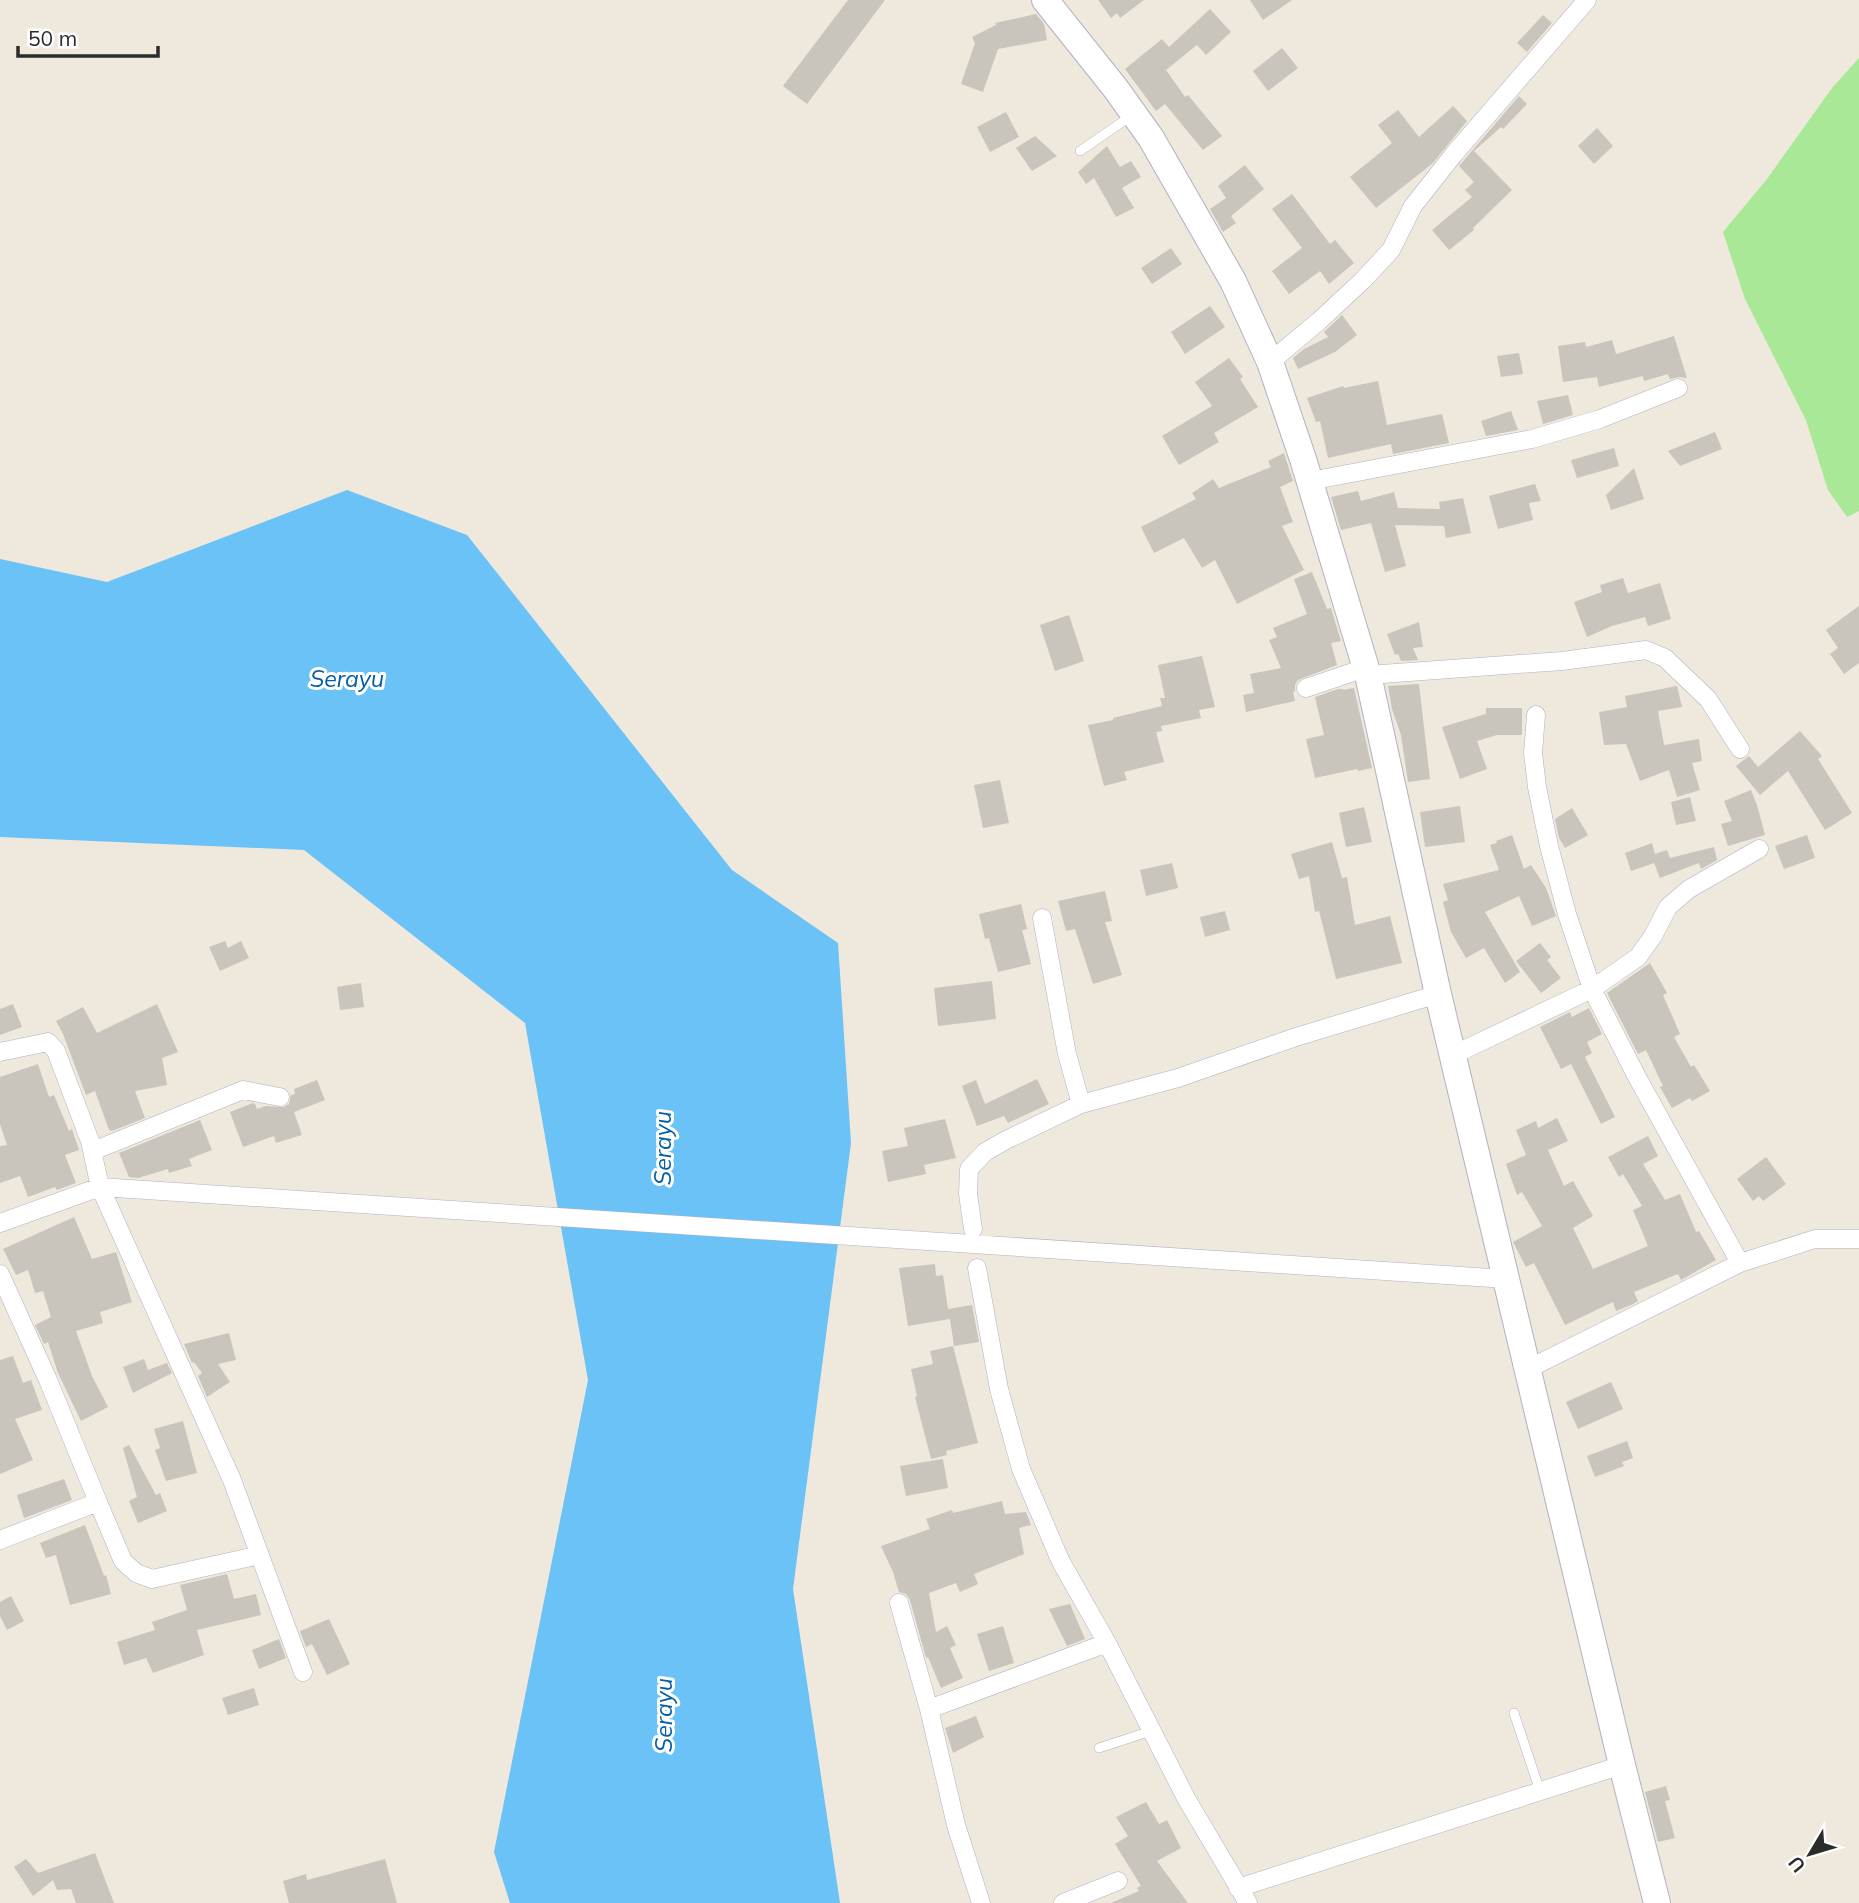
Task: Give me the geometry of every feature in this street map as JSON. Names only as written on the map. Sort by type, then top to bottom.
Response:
[{"type":"main road","points":[[1045,0],[1108,78],[1151,138],[1233,281],[1270,362],[1310,481],[1366,672],[1438,993],[1657,1903]]},
{"type":"street","points":[[1270,362],[1319,321],[1391,250],[1413,206],[1587,0]]},
{"type":"street","points":[[1310,481],[1532,439],[1600,419],[1678,388]]},
{"type":"street","points":[[1306,688],[1366,672],[1562,661],[1646,650],[1665,658],[1708,699],[1740,749]]},
{"type":"street","points":[[1536,715],[1533,753],[1542,811],[1567,914],[1592,989],[1643,1089],[1740,1263]]},
{"type":"street","points":[[1453,1055],[1592,989],[1638,957],[1668,907],[1689,889],[1759,849]]},
{"type":"street","points":[[1042,918],[1067,1054],[1081,1104]]},
{"type":"street","points":[[973,1229],[968,1194],[969,1169],[985,1152],[1006,1140],[1081,1104],[1178,1078],[1296,1037],[1438,993]]},
{"type":"street","points":[[0,1052],[48,1042],[59,1058],[90,1140],[100,1187],[232,1480],[303,1672]]},
{"type":"street","points":[[93,1151],[243,1090],[280,1097]]},
{"type":"street","points":[[0,1223],[100,1187],[1507,1279]]},
{"type":"street","points":[[1528,1369],[1740,1263],[1815,1239],[1859,1240]]},
{"type":"street","points":[[976,1268],[999,1389],[1021,1469],[1061,1562],[1107,1643],[1186,1798],[1243,1895],[1622,1765]]},
{"type":"street","points":[[0,1274],[48,1380],[123,1561],[136,1573],[152,1579],[260,1555]]},
{"type":"street","points":[[0,1540],[98,1502]]},
{"type":"street","points":[[899,1603],[929,1709],[956,1825],[981,1903]]},
{"type":"street","points":[[929,1709],[1107,1643]]},
{"type":"street","points":[[1063,1903],[1118,1881]]},
{"type":"lane","points":[[1080,151],[1134,114]]},
{"type":"lane","points":[[1514,1713],[1540,1791]]},
{"type":"lane","points":[[1099,1748],[1151,1731]]},
{"type":"green space","points":[[1859,58],[1859,511],[1847,517],[1828,490],[1806,420],[1745,299],[1723,232],[1767,179],[1832,88]]},
{"type":"water","name":"Serayu","points":[[347,490],[467,535],[732,870],[838,943],[851,1143],[793,1589],[840,1903],[510,1903],[494,1852],[588,1380],[525,1023],[304,850],[0,837],[0,559],[107,582]]},
{"type":"building","points":[[848,0],[885,0],[807,104],[783,86]]},
{"type":"building","points":[[1098,0],[1144,0],[1120,18],[1117,13],[1111,18]]},
{"type":"building","points":[[1250,0],[1292,0],[1263,20]]},
{"type":"building","points":[[1210,9],[1231,32],[1206,55],[1197,45],[1166,70],[1185,97],[1188,95],[1222,136],[1203,150],[1165,104],[1156,111],[1125,69],[1162,39],[1169,47]]},
{"type":"building","points":[[1036,14],[1044,24],[1047,40],[998,49],[983,92],[961,84],[975,43],[972,37],[996,25],[995,23]]},
{"type":"building","points":[[1543,15],[1552,23],[1527,52],[1517,43]]},
{"type":"building","points":[[1282,48],[1298,68],[1268,91],[1253,71]]},
{"type":"building","points":[[1519,96],[1527,104],[1503,129],[1501,127],[1474,151],[1512,190],[1473,228],[1474,230],[1449,250],[1432,230],[1472,197],[1465,190],[1474,182],[1459,166]]},
{"type":"building","points":[[1453,106],[1467,121],[1433,163],[1376,208],[1350,177],[1392,143],[1378,125],[1398,110],[1419,137]]},
{"type":"building","points":[[1006,112],[1019,137],[990,152],[977,127]]},
{"type":"building","points":[[1597,128],[1613,146],[1594,164],[1578,146]]},
{"type":"building","points":[[1035,136],[1057,156],[1032,171],[1016,148]]},
{"type":"building","points":[[1107,146],[1120,167],[1131,161],[1141,177],[1122,188],[1134,208],[1116,217],[1094,178],[1086,184],[1078,172]]},
{"type":"building","points":[[1245,165],[1264,189],[1231,216],[1236,223],[1223,232],[1210,209],[1226,198],[1218,186]]},
{"type":"building","points":[[1292,194],[1330,244],[1335,240],[1354,263],[1329,284],[1320,271],[1289,294],[1272,271],[1302,248],[1272,209]]},
{"type":"building","points":[[1171,248],[1182,264],[1152,284],[1141,268]]},
{"type":"building","points":[[1210,306],[1225,327],[1185,354],[1171,332]]},
{"type":"building","points":[[1342,315],[1357,335],[1335,352],[1298,369],[1293,358],[1328,337],[1324,332]]},
{"type":"building","points":[[1674,336],[1687,378],[1670,379],[1668,374],[1644,381],[1643,376],[1599,387],[1597,377],[1563,382],[1558,346],[1585,342],[1586,347],[1612,340],[1616,354]]},
{"type":"building","points":[[1519,353],[1523,374],[1501,377],[1497,356]]},
{"type":"building","points":[[1229,358],[1243,377],[1240,379],[1258,407],[1214,433],[1219,442],[1179,465],[1162,436],[1212,406],[1195,382]]},
{"type":"building","points":[[1378,381],[1387,425],[1442,414],[1449,443],[1393,454],[1391,444],[1328,458],[1320,421],[1316,422],[1307,398],[1343,386],[1344,388]]},
{"type":"building","points":[[1568,395],[1573,415],[1543,424],[1537,401]]},
{"type":"building","points":[[1511,411],[1518,430],[1486,436],[1481,421]]},
{"type":"building","points":[[1715,432],[1722,449],[1680,466],[1668,451]]},
{"type":"building","points":[[1614,448],[1619,466],[1577,478],[1571,460]]},
{"type":"building","points":[[1284,453],[1293,481],[1280,487],[1293,522],[1282,526],[1304,570],[1237,604],[1215,560],[1202,568],[1184,538],[1154,553],[1141,527],[1196,499],[1192,493],[1213,479],[1219,488],[1271,467],[1268,461]]},
{"type":"building","points":[[1634,468],[1644,499],[1611,510],[1606,495]]},
{"type":"building","points":[[1535,484],[1541,501],[1529,503],[1533,520],[1498,529],[1489,496]]},
{"type":"building","points":[[1358,491],[1361,501],[1394,492],[1398,508],[1440,509],[1439,502],[1463,498],[1471,533],[1446,538],[1444,526],[1395,525],[1406,566],[1385,572],[1371,523],[1341,530],[1331,497]]},
{"type":"building","points":[[1312,572],[1327,609],[1331,608],[1341,641],[1331,643],[1337,665],[1298,680],[1293,692],[1295,701],[1246,712],[1243,695],[1254,693],[1250,674],[1281,668],[1269,640],[1277,637],[1273,628],[1307,614],[1294,579]]},
{"type":"building","points":[[1623,578],[1628,593],[1660,583],[1671,619],[1648,626],[1645,617],[1612,626],[1587,637],[1574,602],[1602,592],[1600,585]]},
{"type":"building","points":[[1859,606],[1859,663],[1844,674],[1830,654],[1838,648],[1826,630]]},
{"type":"building","points":[[1069,615],[1084,661],[1055,671],[1040,625]]},
{"type":"building","points":[[1419,622],[1423,647],[1413,648],[1418,660],[1401,661],[1398,654],[1395,655],[1387,634]]},
{"type":"building","points":[[1202,656],[1215,707],[1199,710],[1201,718],[1161,726],[1162,731],[1156,732],[1164,762],[1124,772],[1127,780],[1104,786],[1088,725],[1162,706],[1160,698],[1165,698],[1158,665]]},
{"type":"building","points":[[1419,684],[1430,779],[1408,782],[1401,735],[1388,686]]},
{"type":"building","points":[[1677,686],[1682,707],[1658,711],[1664,745],[1699,739],[1702,761],[1692,763],[1700,790],[1677,797],[1669,770],[1640,781],[1626,744],[1604,745],[1599,712],[1627,707],[1625,696]]},
{"type":"building","points":[[1354,688],[1372,768],[1315,778],[1306,739],[1324,735],[1315,697],[1338,689]]},
{"type":"building","points":[[1486,708],[1522,708],[1522,735],[1497,735],[1477,741],[1487,769],[1460,779],[1442,727],[1486,714]]},
{"type":"building","points":[[1800,731],[1822,756],[1818,759],[1852,813],[1825,830],[1788,771],[1760,795],[1736,766],[1749,756],[1758,767]]},
{"type":"building","points":[[1000,780],[1009,823],[983,828],[974,785]]},
{"type":"building","points":[[1751,790],[1765,835],[1728,846],[1721,824],[1732,821],[1724,801]]},
{"type":"building","points":[[1690,797],[1696,821],[1676,825],[1671,802]]},
{"type":"building","points":[[1460,806],[1465,842],[1425,847],[1420,812]]},
{"type":"building","points":[[1364,807],[1372,842],[1346,847],[1339,813]]},
{"type":"building","points":[[1572,808],[1588,835],[1565,848],[1559,838],[1555,819]]},
{"type":"building","points":[[1512,835],[1524,869],[1531,865],[1546,888],[1556,916],[1532,926],[1519,896],[1485,912],[1520,972],[1505,983],[1484,948],[1466,958],[1451,932],[1443,902],[1448,900],[1443,884],[1499,870],[1490,845]]},
{"type":"building","points":[[1807,835],[1815,858],[1784,869],[1775,846]]},
{"type":"building","points":[[1332,842],[1342,878],[1347,877],[1355,925],[1390,916],[1402,963],[1336,979],[1319,911],[1315,912],[1309,876],[1299,879],[1291,854]]},
{"type":"building","points":[[1652,843],[1655,854],[1667,850],[1670,858],[1714,847],[1717,860],[1701,869],[1699,863],[1660,878],[1654,863],[1631,871],[1625,853]]},
{"type":"building","points":[[1172,863],[1178,888],[1146,896],[1140,870]]},
{"type":"building","points":[[1105,891],[1112,921],[1105,922],[1122,975],[1093,984],[1075,929],[1066,931],[1058,901]]},
{"type":"building","points":[[1021,904],[1027,929],[1022,930],[1031,964],[998,972],[979,914]]},
{"type":"building","points":[[1225,911],[1230,930],[1205,937],[1200,917]]},
{"type":"building","points":[[225,941],[228,948],[241,941],[249,958],[220,971],[209,947]]},
{"type":"building","points":[[1540,943],[1551,957],[1547,960],[1561,978],[1541,993],[1516,961]]},
{"type":"building","points":[[1650,963],[1667,993],[1663,995],[1680,1034],[1674,1037],[1691,1067],[1694,1065],[1710,1091],[1672,1108],[1660,1087],[1663,1086],[1646,1050],[1638,1054],[1607,993]]},
{"type":"building","points":[[992,981],[996,1019],[938,1026],[934,988]]},
{"type":"building","points":[[361,983],[364,1007],[340,1010],[337,987]]},
{"type":"building","points":[[13,1004],[22,1027],[0,1035],[0,1009]]},
{"type":"building","points":[[157,1004],[178,1052],[162,1058],[167,1085],[135,1091],[145,1118],[109,1130],[95,1091],[86,1095],[56,1021],[83,1007],[97,1033]]},
{"type":"building","points":[[1589,1008],[1602,1034],[1587,1042],[1592,1053],[1585,1057],[1615,1117],[1601,1124],[1571,1064],[1561,1069],[1540,1027],[1570,1012],[1572,1017]]},
{"type":"building","points":[[38,1064],[49,1097],[54,1095],[69,1131],[72,1129],[79,1150],[65,1155],[76,1183],[28,1197],[20,1176],[0,1183],[0,1146],[7,1145],[0,1124],[0,1077]]},
{"type":"building","points":[[1037,1079],[1049,1104],[1008,1123],[1004,1116],[977,1126],[962,1086],[976,1080],[985,1104]]},
{"type":"building","points":[[317,1080],[325,1100],[294,1112],[302,1135],[276,1143],[274,1136],[243,1147],[230,1112],[253,1103],[257,1109],[265,1106],[284,1107],[289,1104],[291,1095],[295,1094],[294,1089]]},
{"type":"building","points":[[1557,1118],[1568,1141],[1548,1150],[1564,1186],[1573,1181],[1593,1216],[1573,1228],[1593,1269],[1648,1246],[1633,1210],[1642,1206],[1623,1174],[1619,1177],[1608,1157],[1648,1136],[1658,1156],[1643,1164],[1665,1200],[1680,1194],[1696,1232],[1699,1231],[1716,1260],[1681,1280],[1678,1274],[1634,1292],[1638,1301],[1633,1304],[1616,1311],[1613,1302],[1565,1325],[1534,1263],[1526,1267],[1513,1242],[1542,1226],[1522,1192],[1517,1195],[1506,1164],[1526,1155],[1516,1130],[1536,1121],[1538,1128]]},
{"type":"building","points":[[945,1119],[956,1158],[924,1165],[926,1174],[888,1182],[882,1151],[908,1146],[904,1128]]},
{"type":"building","points":[[200,1120],[212,1150],[189,1159],[192,1166],[169,1173],[168,1169],[138,1178],[129,1177],[119,1153]]},
{"type":"building","points":[[1766,1157],[1786,1184],[1763,1201],[1759,1196],[1753,1201],[1737,1179]]},
{"type":"building","points":[[74,1217],[92,1259],[116,1252],[132,1302],[100,1312],[103,1323],[76,1331],[92,1376],[108,1407],[81,1421],[58,1373],[48,1342],[44,1344],[35,1325],[51,1317],[43,1291],[35,1293],[28,1270],[16,1275],[3,1249]]},
{"type":"building","points":[[935,1264],[936,1276],[943,1275],[948,1309],[972,1305],[979,1342],[954,1346],[950,1319],[908,1326],[899,1268]]},
{"type":"building","points":[[229,1333],[236,1360],[218,1364],[230,1382],[207,1397],[198,1376],[202,1373],[194,1362],[192,1363],[184,1344]]},
{"type":"building","points":[[953,1346],[978,1443],[946,1451],[947,1455],[931,1459],[915,1397],[917,1396],[911,1369],[933,1364],[930,1351]]},
{"type":"building","points":[[13,1356],[23,1383],[31,1380],[42,1410],[15,1419],[33,1460],[0,1474],[0,1360]]},
{"type":"building","points":[[144,1359],[148,1370],[167,1363],[172,1373],[133,1393],[123,1367]]},
{"type":"building","points":[[1611,1382],[1623,1409],[1578,1429],[1566,1402]]},
{"type":"building","points":[[183,1421],[197,1473],[166,1481],[155,1450],[160,1448],[154,1429]]},
{"type":"building","points":[[1627,1441],[1633,1458],[1622,1462],[1624,1466],[1595,1477],[1587,1456]]},
{"type":"building","points":[[129,1445],[156,1495],[160,1493],[167,1511],[138,1523],[129,1501],[137,1497],[123,1448]]},
{"type":"building","points":[[943,1459],[948,1488],[906,1496],[900,1466]]},
{"type":"building","points":[[64,1479],[72,1500],[24,1518],[17,1495]]},
{"type":"building","points":[[1002,1501],[1005,1514],[1026,1512],[1031,1525],[1019,1528],[1024,1554],[974,1574],[978,1584],[960,1592],[956,1583],[929,1593],[936,1632],[947,1626],[956,1645],[950,1648],[963,1678],[941,1688],[928,1657],[926,1658],[910,1600],[906,1594],[899,1592],[881,1546],[930,1529],[926,1519],[952,1510],[953,1513]]},
{"type":"building","points":[[85,1525],[111,1594],[70,1605],[56,1555],[46,1558],[40,1543]]},
{"type":"building","points":[[227,1574],[234,1599],[256,1594],[261,1615],[197,1630],[204,1655],[153,1673],[146,1658],[124,1665],[117,1642],[155,1630],[152,1622],[187,1610],[180,1585]]},
{"type":"building","points":[[11,1596],[24,1621],[7,1630],[0,1616],[0,1602]]},
{"type":"building","points":[[1070,1604],[1085,1639],[1067,1646],[1049,1609]]},
{"type":"building","points":[[329,1619],[350,1664],[327,1675],[312,1644],[306,1647],[300,1631]]},
{"type":"building","points":[[1003,1626],[1014,1663],[989,1671],[977,1634]]},
{"type":"building","points":[[279,1639],[286,1658],[259,1669],[252,1650]]},
{"type":"building","points":[[254,1688],[259,1705],[228,1715],[222,1698]]},
{"type":"building","points":[[976,1716],[984,1737],[953,1753],[945,1728]]},
{"type":"building","points":[[1666,1786],[1670,1800],[1665,1801],[1675,1838],[1658,1842],[1645,1792]]},
{"type":"building","points":[[1146,1802],[1159,1824],[1167,1820],[1181,1848],[1157,1861],[1188,1903],[1111,1903],[1139,1891],[1137,1888],[1141,1886],[1115,1844],[1128,1836],[1116,1817]]},
{"type":"building","points":[[95,1853],[114,1903],[76,1903],[71,1889],[57,1890],[53,1880],[33,1896],[14,1867],[26,1859],[38,1873]]},
{"type":"building","points":[[385,1859],[397,1903],[289,1903],[283,1881],[306,1874],[307,1880]]}]
